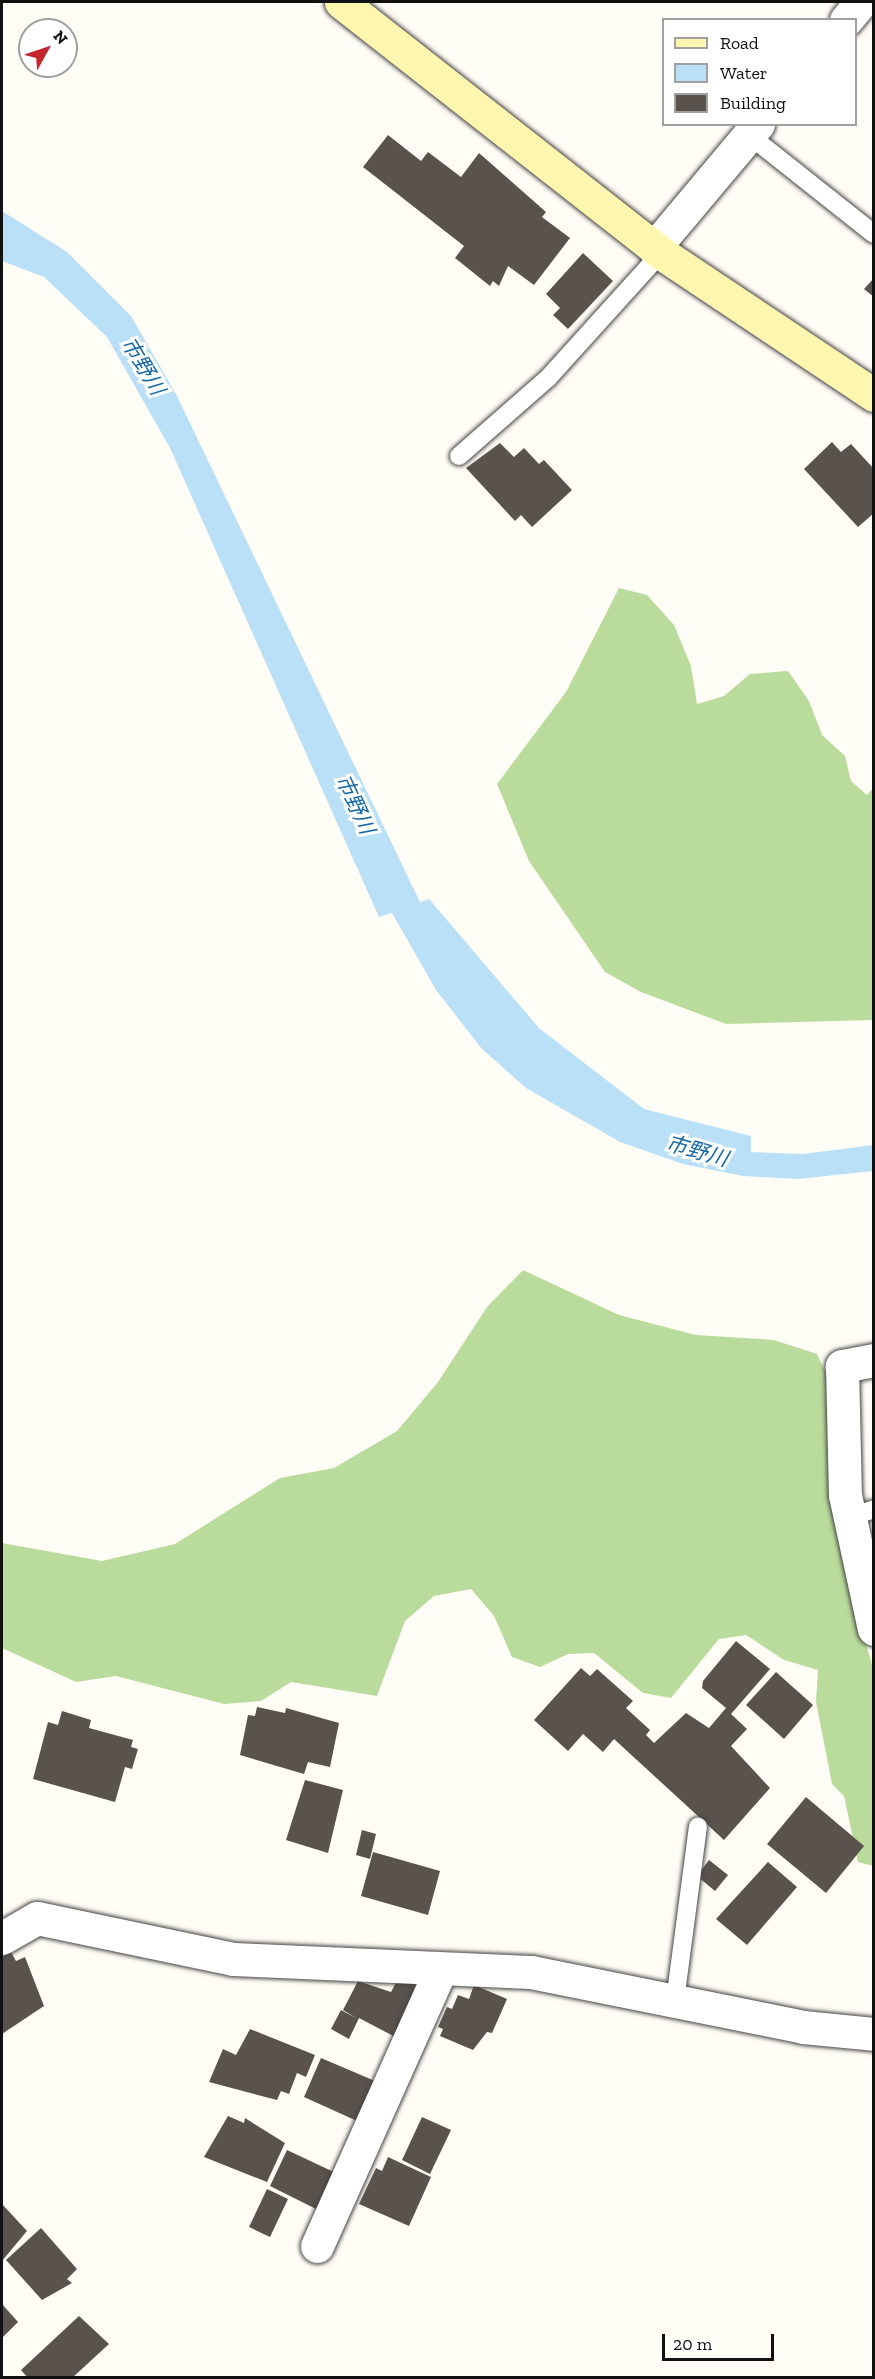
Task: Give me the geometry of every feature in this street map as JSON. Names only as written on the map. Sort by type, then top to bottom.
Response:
[{"type":"street","points":[[341,2],[658,250],[873,395]]},
{"type":"street","points":[[848,18],[861,2]]},
{"type":"street","points":[[658,250],[753,130]]},
{"type":"street","points":[[873,1360],[842,1366],[862,1513],[873,1629]]},
{"type":"street","points":[[2,1938],[38,1918],[233,1959],[531,1972],[803,2027],[873,2034]]},
{"type":"street","points":[[317,2246],[441,1969]]},
{"type":"lane","points":[[753,130],[873,234]]},
{"type":"lane","points":[[459,456],[548,378],[658,250]]},
{"type":"lane","points":[[675,2001],[698,1827]]},
{"type":"green space","points":[[619,588],[647,595],[674,625],[691,666],[697,704],[724,696],[750,674],[788,671],[809,701],[822,735],[845,756],[851,781],[867,795],[873,788],[873,1020],[726,1024],[641,992],[605,972],[529,861],[497,784],[566,692]]},
{"type":"green space","points":[[523,1270],[619,1315],[696,1335],[774,1340],[817,1354],[828,1378],[861,1627],[873,1668],[873,1866],[858,1862],[844,1796],[832,1784],[816,1702],[818,1670],[784,1660],[746,1635],[719,1639],[671,1698],[643,1693],[594,1653],[568,1654],[540,1667],[512,1657],[494,1616],[471,1589],[434,1596],[405,1621],[377,1696],[291,1682],[261,1701],[224,1704],[116,1676],[76,1682],[2,1648],[2,1543],[102,1561],[175,1544],[280,1478],[334,1468],[397,1431],[438,1382],[487,1307]]},
{"type":"water","name":"市野川","points":[[2,211],[67,252],[131,316],[177,396],[420,902],[429,899],[539,1028],[644,1109],[751,1136],[751,1152],[803,1154],[873,1145],[873,1171],[798,1179],[743,1176],[683,1164],[620,1142],[526,1088],[482,1049],[436,990],[392,913],[379,917],[170,448],[107,337],[44,277],[2,261]]},
{"type":"building","points":[[388,135],[421,161],[428,152],[461,177],[479,153],[546,212],[542,217],[570,238],[534,285],[508,266],[499,286],[493,281],[490,286],[455,258],[464,246],[363,167]]},
{"type":"building","points":[[583,253],[613,281],[568,329],[553,315],[560,308],[546,294]]},
{"type":"building","points":[[874,278],[874,297],[864,289]]},
{"type":"building","points":[[832,442],[841,452],[851,444],[874,469],[874,513],[858,527],[804,469]]},
{"type":"building","points":[[500,443],[514,457],[524,448],[539,464],[544,460],[572,490],[532,527],[521,515],[515,521],[466,468]]},
{"type":"building","points":[[736,1641],[770,1669],[731,1714],[747,1729],[731,1746],[770,1788],[724,1840],[614,1739],[603,1752],[583,1734],[568,1751],[534,1720],[581,1668],[590,1676],[597,1669],[633,1701],[626,1708],[650,1730],[646,1735],[654,1743],[686,1713],[709,1728],[726,1708],[702,1688],[703,1681]]},
{"type":"building","points":[[776,1672],[813,1705],[784,1739],[746,1705]]},
{"type":"building","points":[[257,1707],[285,1713],[286,1708],[339,1723],[330,1767],[308,1762],[304,1774],[240,1755],[248,1715],[255,1716]]},
{"type":"building","points":[[62,1711],[91,1720],[89,1728],[133,1740],[131,1747],[138,1749],[132,1769],[125,1767],[115,1802],[33,1779],[48,1722],[58,1725]]},
{"type":"building","points":[[305,1780],[343,1790],[328,1853],[286,1840]]},
{"type":"building","points":[[806,1797],[864,1846],[826,1893],[767,1844]]},
{"type":"building","points":[[362,1830],[376,1834],[370,1859],[356,1855]]},
{"type":"building","points":[[373,1852],[440,1871],[428,1915],[361,1896]]},
{"type":"building","points":[[709,1860],[728,1875],[715,1891],[697,1876]]},
{"type":"building","points":[[768,1862],[797,1887],[747,1945],[716,1919]]},
{"type":"building","points":[[11,1952],[16,1961],[25,1957],[44,2006],[2,2034],[2,1957]]},
{"type":"building","points":[[399,1977],[422,1989],[401,2040],[359,2018],[349,2039],[331,2029],[341,2010],[356,2018],[343,2010],[358,1981],[391,1992]]},
{"type":"building","points":[[474,1985],[507,1999],[492,2033],[487,2032],[473,2050],[440,2036],[443,2029],[438,2027],[447,2007],[452,2009],[458,1995],[469,1999]]},
{"type":"building","points":[[250,2029],[315,2055],[306,2077],[297,2073],[289,2094],[281,2091],[277,2100],[209,2082],[223,2049],[236,2055]]},
{"type":"building","points":[[321,2058],[375,2081],[357,2121],[304,2097]]},
{"type":"building","points":[[228,2116],[244,2123],[245,2118],[285,2143],[267,2182],[204,2157]]},
{"type":"building","points":[[422,2117],[451,2130],[430,2174],[402,2160]]},
{"type":"building","points":[[287,2150],[338,2174],[320,2211],[270,2186]]},
{"type":"building","points":[[388,2157],[431,2177],[409,2226],[359,2204],[376,2168],[382,2171]]},
{"type":"building","points":[[267,2189],[288,2199],[270,2237],[249,2227]]},
{"type":"building","points":[[2,2204],[27,2231],[2,2261]]},
{"type":"building","points":[[41,2228],[77,2269],[67,2279],[72,2283],[42,2300],[6,2260]]},
{"type":"building","points":[[2,2304],[18,2322],[2,2338]]},
{"type":"building","points":[[79,2316],[109,2344],[72,2378],[28,2378],[21,2370]]}]
